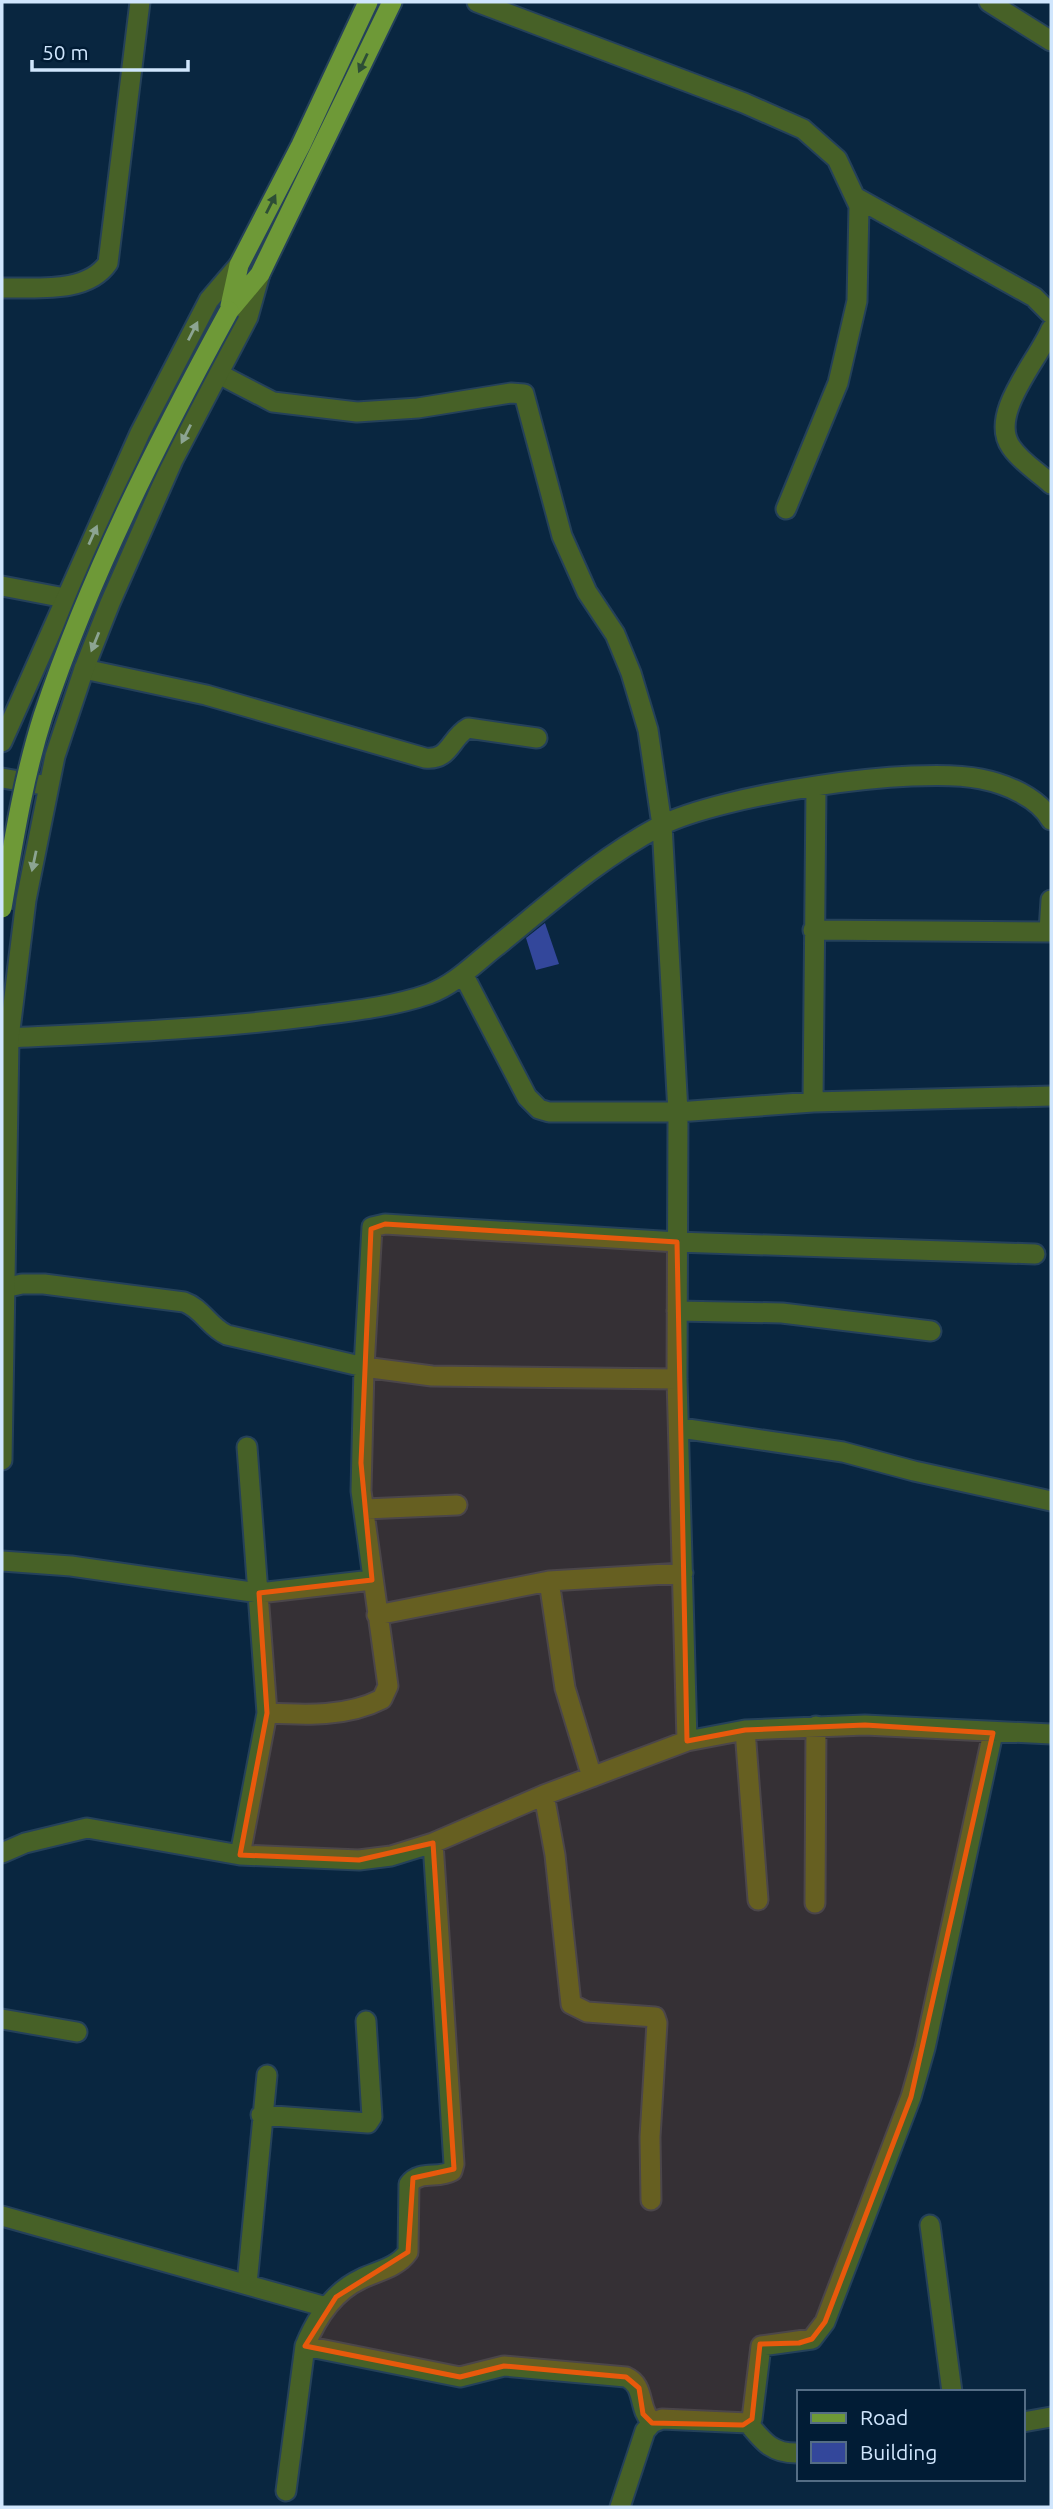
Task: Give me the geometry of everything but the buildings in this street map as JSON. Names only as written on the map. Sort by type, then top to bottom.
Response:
[{"type":"main road","points":[[229,311],[239,265],[301,145],[368,2]]},
{"type":"main road","points":[[2,908],[29,767],[60,670],[142,477],[229,311],[260,274],[392,2]]},
{"type":"street","points":[[2,288],[76,284],[101,274],[108,263],[141,2]]},
{"type":"street","points":[[477,2],[744,103],[803,129],[836,159],[856,198],[859,211],[859,287],[848,350],[838,383],[786,509]]},
{"type":"street","points":[[989,2],[1051,41]]},
{"type":"street","points":[[856,198],[1049,309]]},
{"type":"street","points":[[2,742],[141,433],[209,300],[239,265]]},
{"type":"street","points":[[2,1460],[9,1038],[26,900],[55,756],[84,669],[173,460],[248,317],[260,274]]},
{"type":"street","points":[[1051,329],[1012,399],[1004,426],[1009,444],[1017,456],[1051,484]]},
{"type":"street","points":[[217,373],[273,402],[356,412],[389,411],[511,393],[524,394],[562,536],[587,592],[615,634],[631,673],[648,730],[662,825],[678,1112],[677,1379],[681,1428],[687,1741]]},
{"type":"street","points":[[2,586],[65,598]]},
{"type":"street","points":[[84,669],[206,695],[425,758],[442,757],[468,728],[537,738]]},
{"type":"street","points":[[9,1038],[199,1028],[318,1015],[404,1001],[443,988],[463,974],[600,862],[662,825],[719,804],[816,788],[925,776],[983,779],[1032,799],[1044,807],[1051,820]]},
{"type":"street","points":[[2,778],[49,786]]},
{"type":"street","points":[[813,1102],[816,788]]},
{"type":"street","points":[[813,930],[1050,932],[1051,900]]},
{"type":"street","points":[[463,974],[527,1097],[539,1109],[564,1114],[678,1112],[813,1102],[1051,1096]]},
{"type":"street","points":[[267,1713],[332,1713],[372,1705],[382,1699],[389,1680],[372,1580],[361,1463],[370,1233],[377,1225],[677,1242],[1035,1254]]},
{"type":"street","points":[[4,1288],[44,1284],[184,1302],[195,1307],[211,1326],[227,1335],[364,1367],[432,1376],[677,1379]]},
{"type":"street","points":[[677,1311],[782,1313],[930,1331]]},
{"type":"street","points":[[681,1428],[844,1452],[914,1472],[1051,1501]]},
{"type":"street","points":[[240,1855],[267,1713],[247,1447]]},
{"type":"street","points":[[365,1509],[457,1505]]},
{"type":"street","points":[[2,1561],[71,1566],[259,1593],[372,1580]]},
{"type":"street","points":[[377,1615],[549,1581],[683,1573]]},
{"type":"street","points":[[549,1581],[565,1688],[592,1777]]},
{"type":"street","points":[[2,1853],[25,1843],[87,1828],[240,1855],[359,1860],[391,1856],[433,1843],[544,1795],[687,1741],[745,1730],[865,1724],[993,1733],[1051,1734]]},
{"type":"street","points":[[815,1903],[816,1726]]},
{"type":"street","points":[[745,1730],[758,1900]]},
{"type":"street","points":[[748,2423],[752,2419],[761,2346],[799,2343],[812,2339],[825,2322],[911,2097],[937,1994],[993,1733]]},
{"type":"street","points":[[544,1795],[555,1855],[572,2004],[587,2012],[654,2017],[657,2023],[650,2137],[651,2200]]},
{"type":"street","points":[[286,2491],[305,2346],[326,2307],[358,2280],[402,2261],[408,2252],[409,2184],[421,2176],[444,2176],[452,2171],[454,2164],[433,1843]]},
{"type":"street","points":[[2,2019],[78,2032]]},
{"type":"street","points":[[261,2115],[368,2123],[372,2117],[366,2021]]},
{"type":"street","points":[[247,2284],[261,2115],[267,2075]]},
{"type":"street","points":[[2,2216],[326,2307]]},
{"type":"street","points":[[930,2225],[952,2390]]},
{"type":"street","points":[[305,2346],[460,2377],[504,2366],[626,2377],[635,2380],[643,2414],[652,2423]]},
{"type":"street","points":[[1025,2421],[1051,2417]]},
{"type":"street","points":[[620,2507],[645,2431],[652,2423],[662,2419],[748,2423],[770,2448],[797,2453]]},
{"type":"highlighted area","points":[[385,1224],[677,1242],[687,1741],[745,1730],[865,1725],[993,1733],[911,2097],[825,2322],[812,2339],[799,2343],[760,2344],[752,2419],[743,2425],[652,2423],[643,2414],[639,2388],[626,2377],[504,2366],[460,2377],[305,2346],[336,2297],[408,2252],[413,2178],[454,2169],[433,1843],[359,1860],[240,1855],[267,1713],[259,1593],[372,1580],[361,1463],[371,1229]]}]
